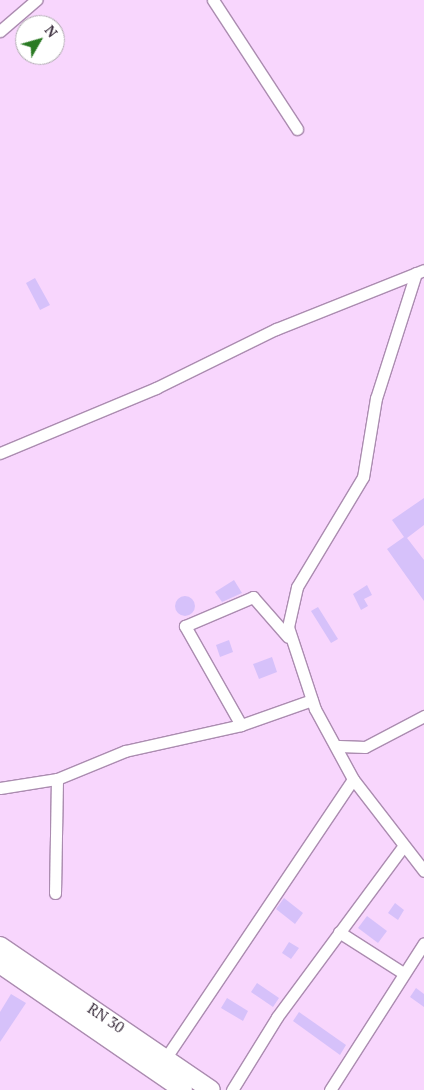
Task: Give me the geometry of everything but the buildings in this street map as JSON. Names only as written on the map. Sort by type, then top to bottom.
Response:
[{"type":"main road","name":"RN 30","points":[[0,946],[211,1090]]},
{"type":"main road","name":"RN 30","points":[[0,964],[183,1090]]},
{"type":"street","points":[[0,31],[36,0]]},
{"type":"street","points":[[213,0],[297,129]]},
{"type":"street","points":[[0,453],[165,384],[276,329],[420,271]]},
{"type":"street","points":[[420,271],[376,398],[363,477],[297,587],[289,615],[290,642],[312,700],[339,746],[353,780],[403,847],[424,871]]},
{"type":"street","points":[[242,725],[185,626],[253,597],[290,642]]},
{"type":"street","points":[[0,788],[57,779],[125,751],[242,725],[312,700]]},
{"type":"street","points":[[339,746],[364,747],[424,716]]},
{"type":"street","points":[[55,893],[57,779]]},
{"type":"street","points":[[165,1059],[353,780]]},
{"type":"street","points":[[232,1090],[339,932],[403,847]]},
{"type":"street","points":[[339,932],[403,973]]},
{"type":"street","points":[[330,1090],[403,973],[424,943]]}]
